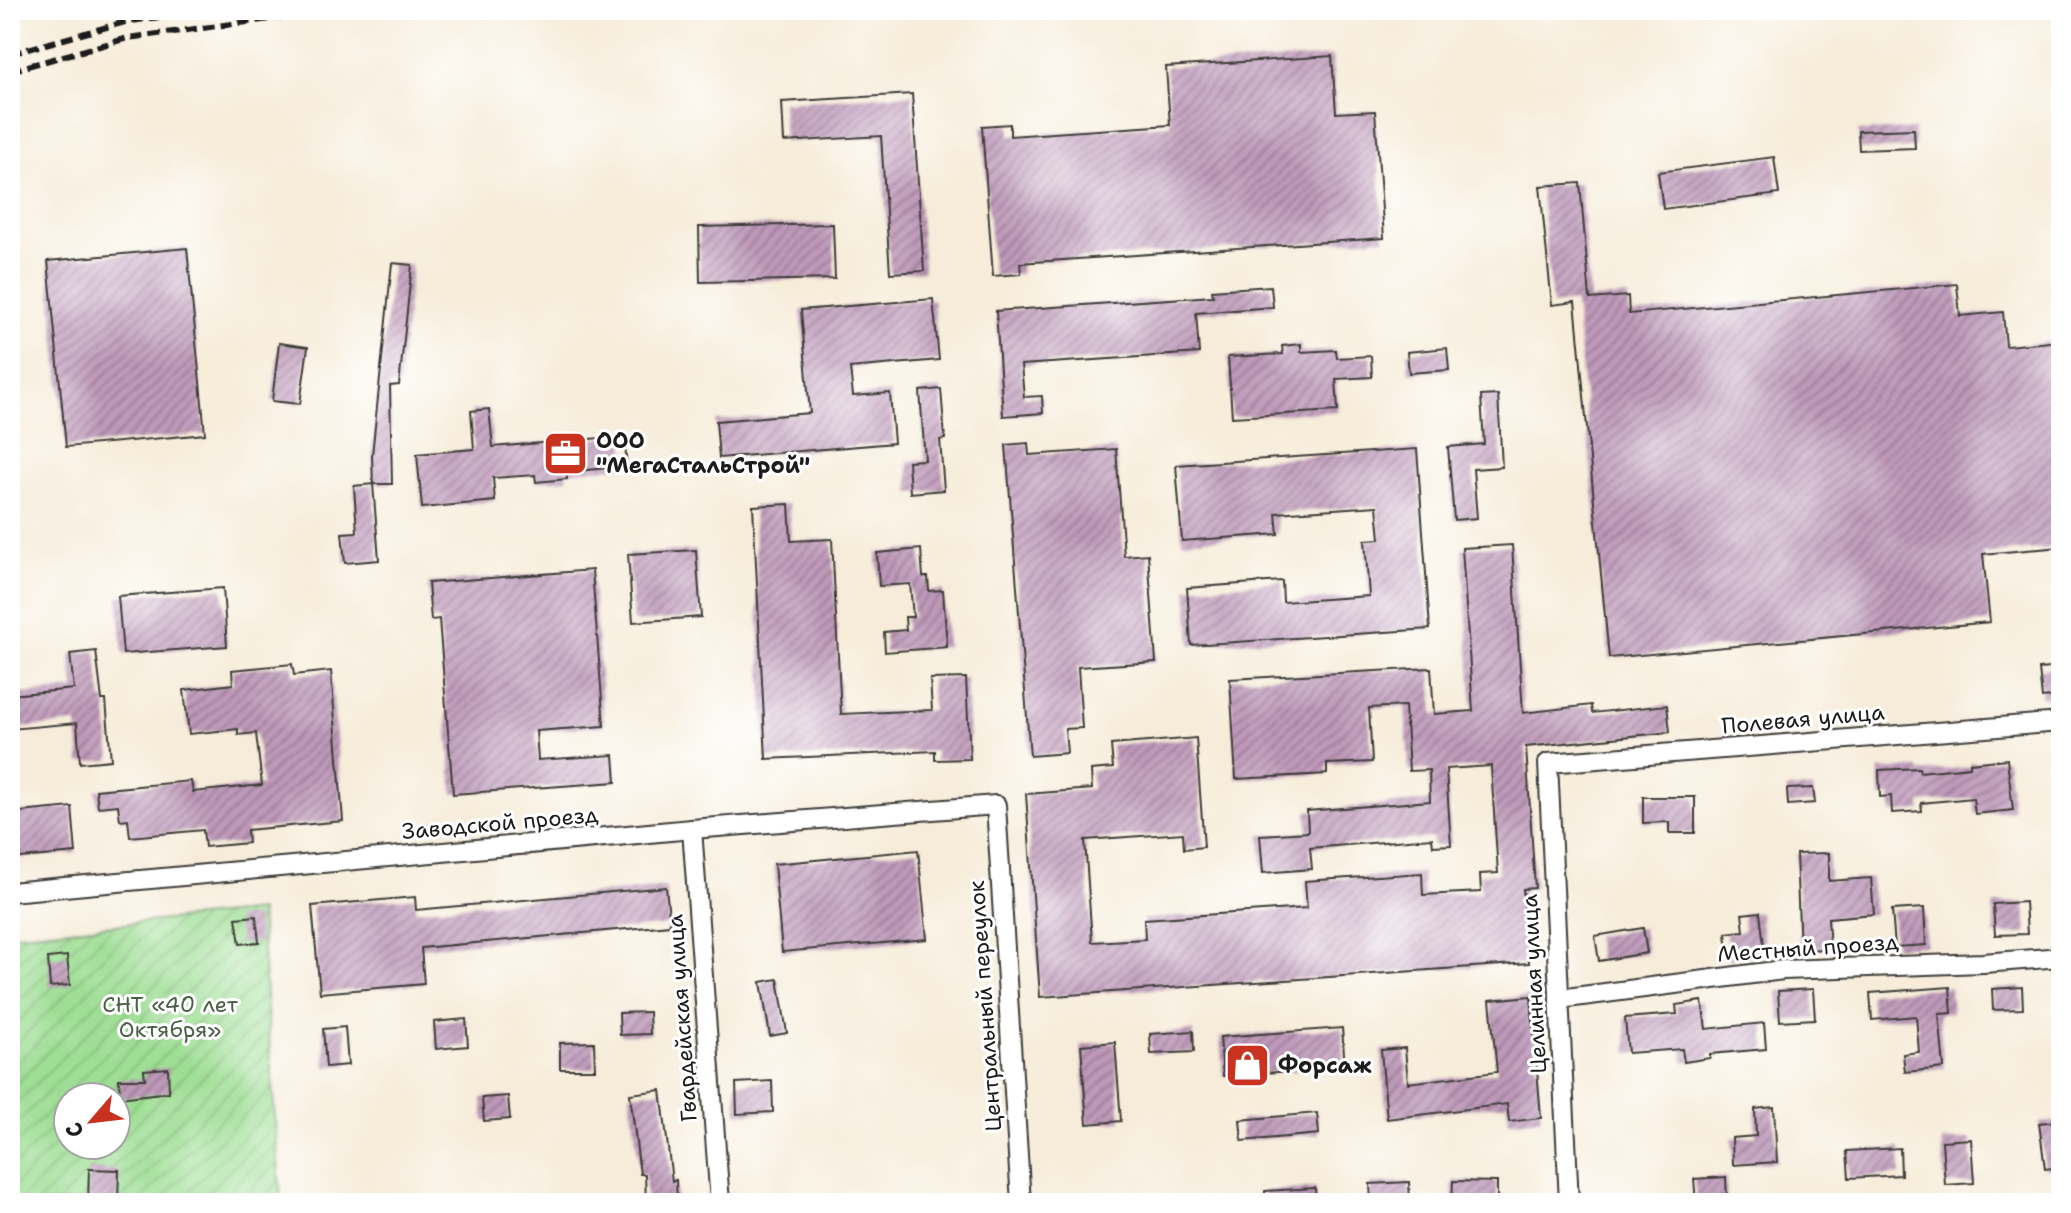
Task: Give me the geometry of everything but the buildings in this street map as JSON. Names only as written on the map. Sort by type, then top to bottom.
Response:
[{"type":"street","name":"Полевая улица","points":[[1548,763],[2061,722]]},
{"type":"street","name":"Целинная улица","points":[[1548,763],[1569,1203]]},
{"type":"street","name":"Заводской проезд","points":[[10,892],[692,829],[996,805]]},
{"type":"street","name":"Центральный переулок","points":[[996,805],[1021,1203]]},
{"type":"street","name":"Гвардейская улица","points":[[692,829],[720,1203]]},
{"type":"street","name":"Местный проезд","points":[[1559,999],[1783,970],[2061,957]]},
{"type":"green space","name":"СНТ «40 лет Октября»","points":[[260,911],[281,1203],[10,1203],[10,935]]},
{"type":"railway","points":[[10,54],[125,22],[210,10]]},
{"type":"railway","points":[[10,71],[128,38],[337,10]]},
{"type":"place","name":"ООО \"МегаСтальСтрой\"","points":[[565,453]]},
{"type":"place","name":"Форсаж","points":[[1247,1065]]}]
